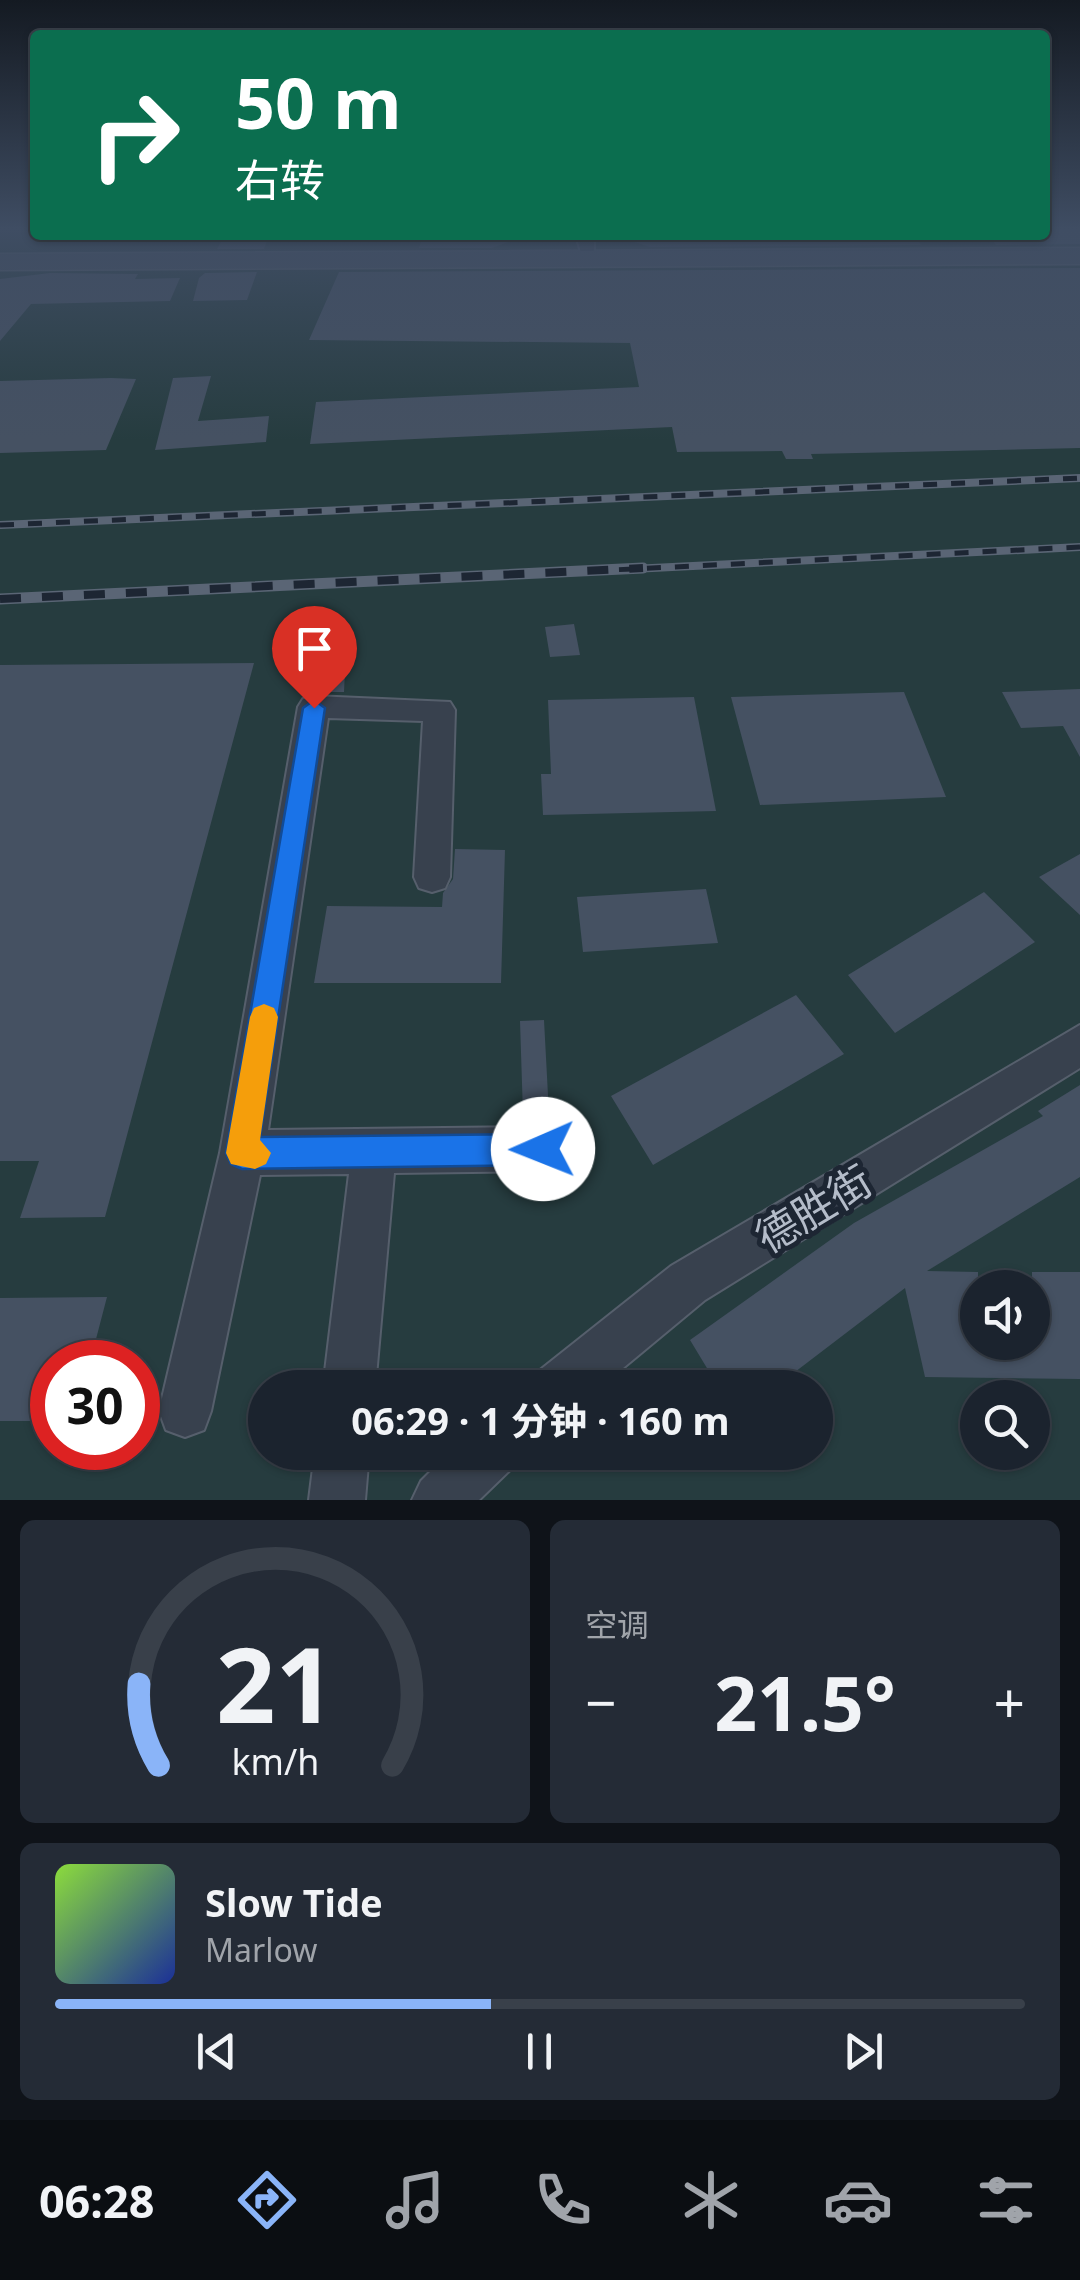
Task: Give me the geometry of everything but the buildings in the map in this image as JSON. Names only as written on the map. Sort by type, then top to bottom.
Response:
[{"type":"street","points":[[186,1411],[242,1153],[314,708],[438,710],[432,877]]},
{"type":"street","name":"德胜街","points":[[580,1370],[688,1283],[1080,1045]]},
{"type":"street","points":[[242,1153],[543,1149]]},
{"type":"street","points":[[351,1370],[374,1153]]},
{"type":"street","points":[[337,1500],[340,1470]]},
{"type":"street","points":[[440,1500],[471,1470]]},
{"type":"green space","points":[[0,300],[1080,300],[1080,1500],[0,1500]]},
{"type":"railway","points":[[0,525],[1080,478]]},
{"type":"railway","points":[[591,571],[1080,547]]},
{"type":"railway","points":[[0,599],[643,568]]},
{"type":"slow traffic","points":[[255,1153],[242,1153],[264,1017]]},
{"type":"route","points":[[314,708],[242,1153],[543,1149]]}]
